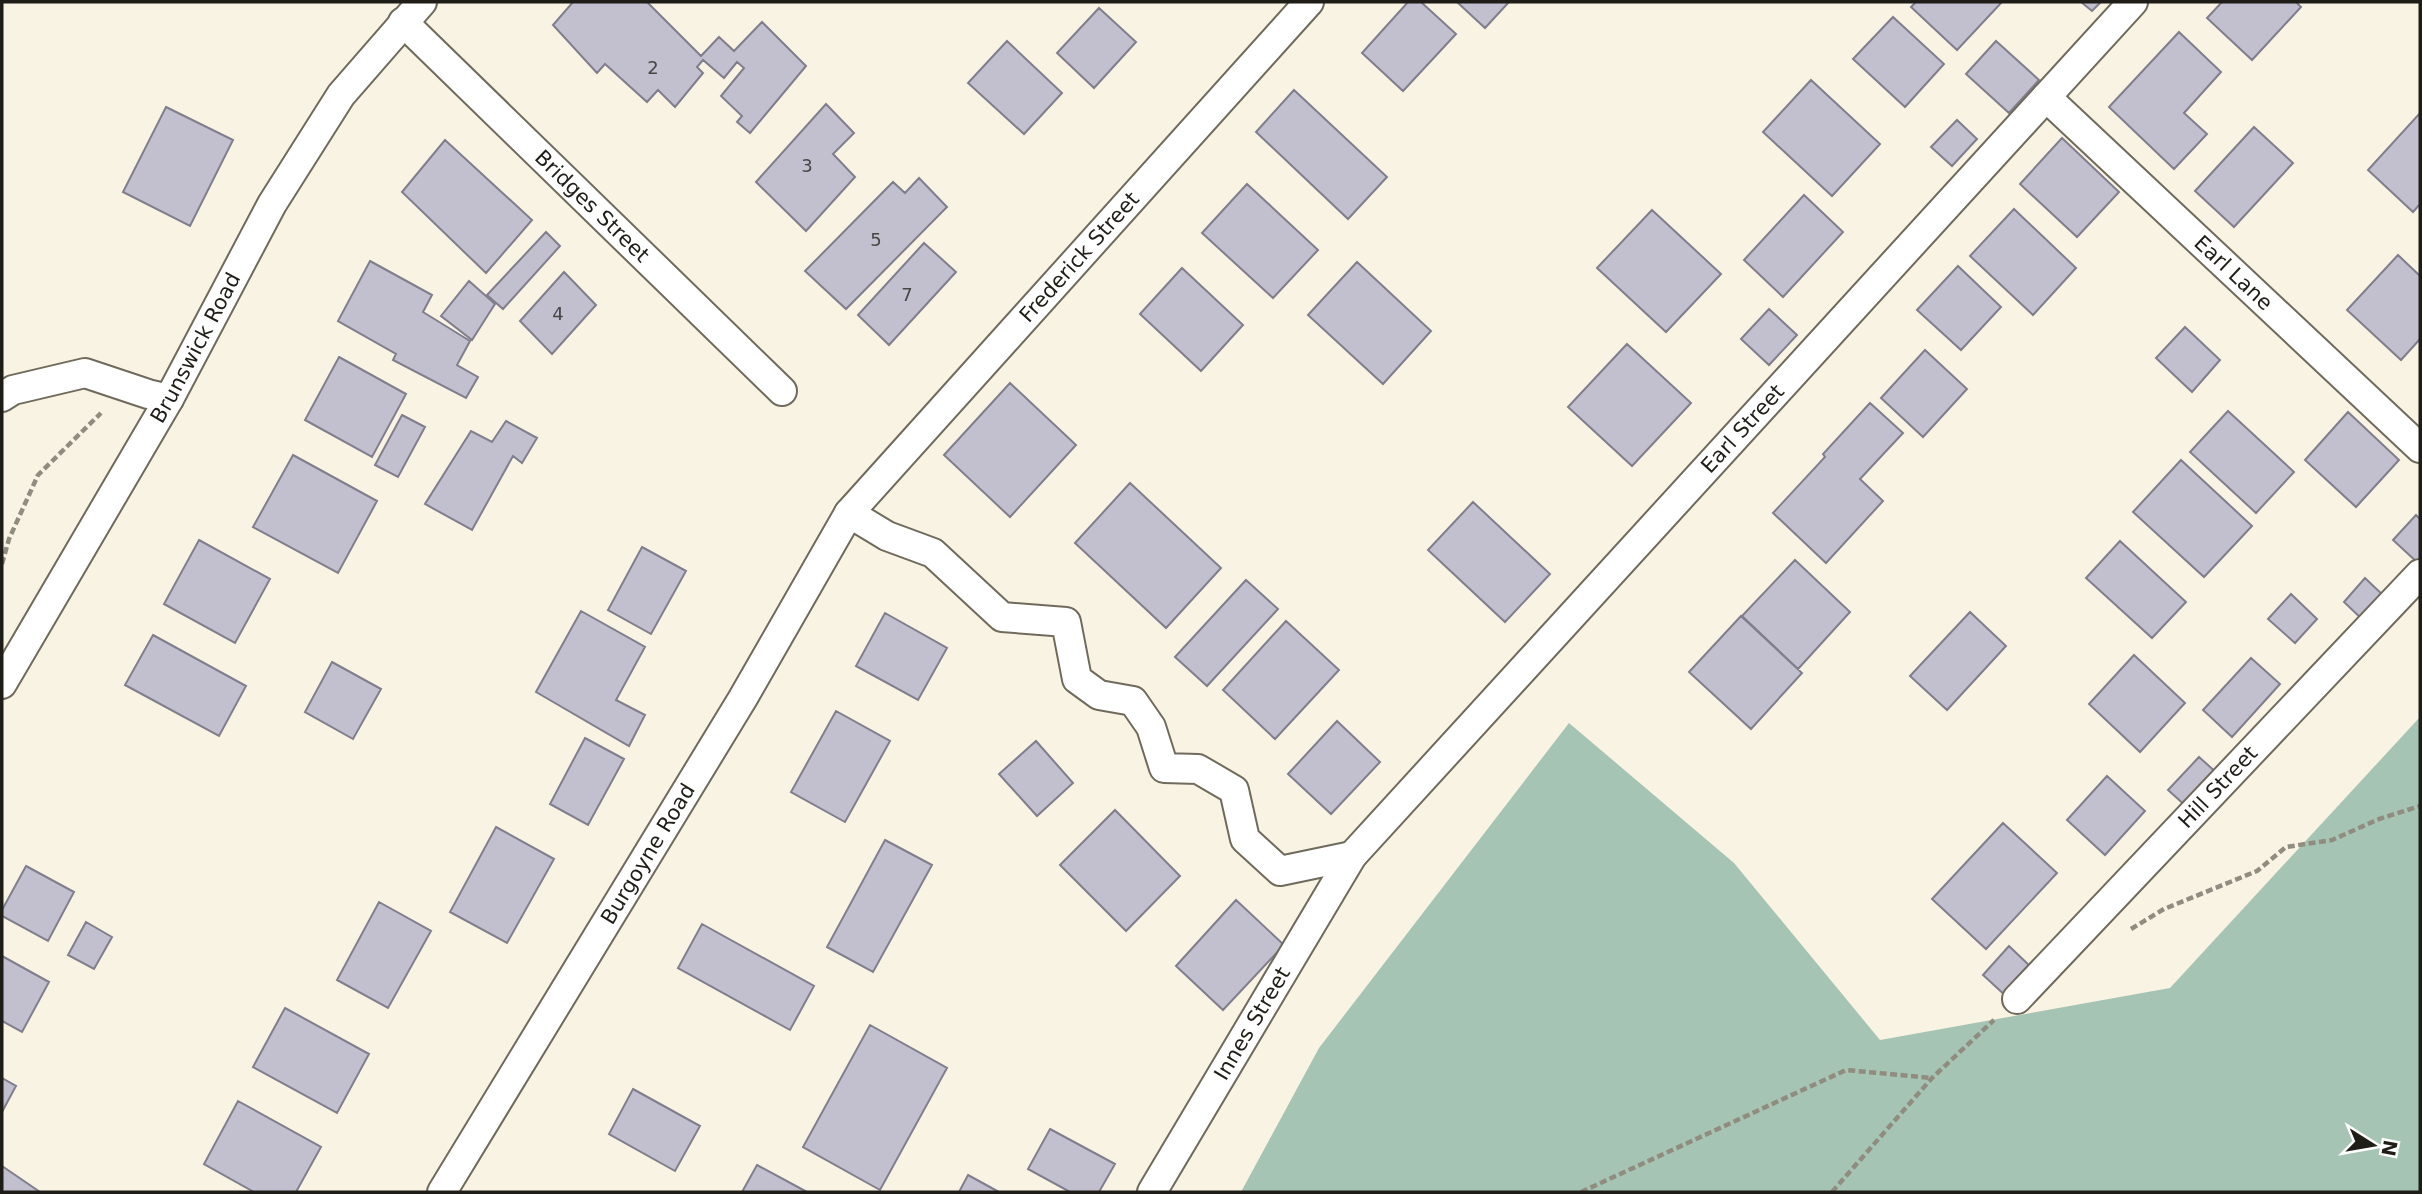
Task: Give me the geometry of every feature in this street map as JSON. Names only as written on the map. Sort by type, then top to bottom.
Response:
[{"type":"street","name":"Frederick Street","points":[[849,513],[1309,2]]},
{"type":"street","name":"Earl Street","points":[[1352,856],[2133,2]]},
{"type":"street","name":"Bridges Street","points":[[413,12],[782,391]]},
{"type":"street","name":"Brunswick Road","points":[[2,684],[169,399],[272,204],[341,95],[413,12]]},
{"type":"street","name":"Earl Lane","points":[[2046,97],[2420,448]]},
{"type":"street","points":[[2,397],[13,390],[85,373],[169,399]]},
{"type":"street","points":[[849,513],[887,536],[933,553],[1002,617],[1066,621],[1077,679],[1099,695],[1133,701],[1150,727],[1164,768],[1198,769],[1234,790],[1245,839],[1280,871],[1352,856]]},
{"type":"street","name":"Burgoyne Road","points":[[442,1192],[743,698],[849,513]]},
{"type":"street","name":"Hill Street","points":[[2017,999],[2420,574]]},
{"type":"street","name":"Innes Street","points":[[1152,1192],[1352,856]]},
{"type":"path","points":[[2,564],[9,539],[38,475],[102,412]]},
{"type":"path","points":[[2120,936],[2164,909],[2257,871],[2286,847],[2332,840],[2379,819],[2420,806]]},
{"type":"path","points":[[1832,1192],[1932,1078],[2017,999]]},
{"type":"path","points":[[1581,1192],[1846,1070],[1932,1078]]},
{"type":"green space","points":[[2420,717],[2420,1192],[1241,1192],[1319,1048],[1569,723],[1734,863],[1880,1040],[2170,988]]},
{"type":"building","points":[[573,2],[647,2],[701,56],[719,37],[734,51],[762,22],[806,66],[750,133],[737,122],[742,116],[721,96],[744,68],[737,62],[724,78],[703,60],[697,67],[703,73],[675,107],[658,90],[647,102],[605,64],[597,73],[553,25]]},
{"type":"building","points":[[1408,2],[1421,2],[1456,34],[1403,91],[1362,53]]},
{"type":"building","points":[[1457,2],[1509,2],[1485,28]]},
{"type":"building","points":[[1916,2],[2002,2],[1957,50],[1911,7]]},
{"type":"building","points":[[2081,2],[2101,2],[2092,11]]},
{"type":"building","points":[[2222,2],[2296,2],[2301,7],[2252,60],[2207,18]]},
{"type":"building","points":[[1099,8],[1136,42],[1094,88],[1057,53]]},
{"type":"building","points":[[1893,17],[1944,64],[1905,107],[1853,59]]},
{"type":"building","points":[[2179,32],[2221,72],[2184,113],[2207,134],[2174,169],[2109,107]]},
{"type":"building","points":[[1007,41],[1062,93],[1024,134],[968,83]]},
{"type":"building","points":[[1996,41],[2039,80],[2009,113],[1966,74]]},
{"type":"building","points":[[1811,80],[1880,144],[1832,196],[1763,132]]},
{"type":"building","points":[[1294,90],[1387,177],[1348,219],[1256,132]]},
{"type":"building","points":[[826,104],[854,133],[833,154],[855,177],[806,231],[756,182]]},
{"type":"building","points":[[166,107],[233,140],[190,226],[123,192]]},
{"type":"building","points":[[2420,113],[2420,204],[2413,212],[2368,170]]},
{"type":"building","points":[[1957,120],[1977,139],[1952,166],[1931,147]]},
{"type":"building","points":[[2254,127],[2293,163],[2234,227],[2195,191]]},
{"type":"building","points":[[2062,138],[2119,192],[2077,237],[2020,184]]},
{"type":"building","points":[[445,140],[532,220],[486,273],[402,192]]},
{"type":"building","points":[[919,178],[947,207],[846,309],[805,271],[893,182],[905,193]]},
{"type":"building","points":[[1247,184],[1318,250],[1273,298],[1202,233]]},
{"type":"building","points":[[1804,195],[1843,232],[1783,297],[1744,260]]},
{"type":"building","points":[[2014,209],[2076,268],[2033,315],[1970,256]]},
{"type":"building","points":[[1652,210],[1721,274],[1666,332],[1597,268]]},
{"type":"building","points":[[546,232],[560,246],[503,309],[487,295]]},
{"type":"building","points":[[924,243],[956,272],[889,345],[858,315]]},
{"type":"building","points":[[2398,255],[2420,276],[2420,339],[2401,360],[2347,310]]},
{"type":"building","points":[[370,261],[432,295],[423,312],[470,341],[457,365],[478,377],[466,398],[393,360],[396,354],[338,321]]},
{"type":"building","points":[[1357,262],[1431,331],[1383,384],[1308,315]]},
{"type":"building","points":[[1958,266],[2001,307],[1961,350],[1917,310]]},
{"type":"building","points":[[1182,268],[1243,325],[1201,371],[1140,314]]},
{"type":"building","points":[[564,272],[596,305],[552,354],[520,321]]},
{"type":"building","points":[[469,281],[495,304],[472,340],[441,316]]},
{"type":"building","points":[[1769,309],[1797,335],[1769,365],[1741,339]]},
{"type":"building","points":[[2185,327],[2220,360],[2192,392],[2156,358]]},
{"type":"building","points":[[1627,344],[1691,403],[1632,466],[1568,407]]},
{"type":"building","points":[[1925,350],[1967,389],[1923,437],[1881,398]]},
{"type":"building","points":[[339,357],[406,394],[372,457],[305,420]]},
{"type":"building","points":[[1010,383],[1076,445],[1010,517],[944,455]]},
{"type":"building","points":[[1870,403],[1903,433],[1860,479],[1883,501],[1826,563],[1773,513]]},
{"type":"building","points":[[2228,411],[2294,472],[2256,513],[2190,452]]},
{"type":"building","points":[[2348,412],[2399,460],[2356,507],[2305,460]]},
{"type":"building","points":[[402,415],[425,427],[398,477],[375,465]]},
{"type":"building","points":[[506,421],[537,438],[522,463],[513,456],[472,530],[425,504],[471,431],[492,442]]},
{"type":"building","points":[[293,455],[377,501],[338,573],[253,527]]},
{"type":"building","points":[[2181,460],[2252,526],[2204,577],[2133,512]]},
{"type":"building","points":[[1130,483],[1221,568],[1166,628],[1075,543]]},
{"type":"building","points":[[1473,502],[1550,574],[1505,622],[1428,550]]},
{"type":"building","points":[[2416,515],[2420,519],[2418,563],[2393,540]]},
{"type":"building","points":[[199,540],[270,579],[235,643],[164,604]]},
{"type":"building","points":[[2120,541],[2186,602],[2152,638],[2086,578]]},
{"type":"building","points":[[642,547],[686,571],[651,634],[608,610]]},
{"type":"building","points":[[1795,560],[1850,612],[1798,669],[1742,616]]},
{"type":"building","points":[[2365,578],[2386,598],[2364,621],[2344,602]]},
{"type":"building","points":[[1246,580],[1278,609],[1207,686],[1175,657]]},
{"type":"building","points":[[2291,594],[2317,619],[2295,643],[2268,619]]},
{"type":"building","points":[[581,611],[645,647],[616,700],[645,715],[629,746],[536,692]]},
{"type":"building","points":[[1970,612],[2006,646],[1947,710],[1910,676]]},
{"type":"building","points":[[885,613],[947,648],[918,700],[856,666]]},
{"type":"building","points":[[1741,616],[1802,673],[1751,729],[1689,672]]},
{"type":"building","points":[[1286,621],[1339,670],[1275,739],[1223,690]]},
{"type":"building","points":[[153,635],[246,686],[219,736],[125,685]]},
{"type":"building","points":[[2134,655],[2185,703],[2140,752],[2089,704]]},
{"type":"building","points":[[2251,658],[2280,684],[2232,737],[2203,710]]},
{"type":"building","points":[[332,662],[381,689],[353,739],[305,712]]},
{"type":"building","points":[[836,711],[890,741],[845,822],[791,792]]},
{"type":"building","points":[[1337,721],[1380,762],[1331,814],[1288,774]]},
{"type":"building","points":[[585,738],[624,759],[588,825],[550,804]]},
{"type":"building","points":[[1036,741],[1073,783],[1037,816],[999,774]]},
{"type":"building","points":[[2199,757],[2218,774],[2187,807],[2168,790]]},
{"type":"building","points":[[2107,776],[2145,811],[2105,855],[2067,820]]},
{"type":"building","points":[[1115,810],[1180,876],[1126,931],[1060,865]]},
{"type":"building","points":[[2003,823],[2057,873],[1986,949],[1932,899]]},
{"type":"building","points":[[496,827],[554,859],[507,943],[450,912]]},
{"type":"building","points":[[885,840],[932,865],[873,972],[827,947]]},
{"type":"building","points":[[26,866],[74,892],[48,941],[2,916],[2,910]]},
{"type":"building","points":[[1236,900],[1284,945],[1223,1010],[1176,966]]},
{"type":"building","points":[[379,902],[431,931],[388,1008],[337,980]]},
{"type":"building","points":[[86,922],[112,937],[94,969],[68,955]]},
{"type":"building","points":[[702,924],[814,986],[790,1030],[678,968]]},
{"type":"building","points":[[2009,946],[2033,969],[2007,997],[1983,975]]},
{"type":"building","points":[[2,956],[49,982],[22,1032],[2,1021]]},
{"type":"building","points":[[285,1008],[369,1054],[337,1113],[253,1067]]},
{"type":"building","points":[[870,1025],[947,1068],[880,1190],[803,1147]]},
{"type":"building","points":[[2,1078],[16,1086],[2,1112]]},
{"type":"building","points":[[633,1089],[700,1126],[675,1171],[609,1134]]},
{"type":"building","points":[[238,1101],[321,1147],[296,1192],[254,1192],[204,1164]]},
{"type":"building","points":[[1050,1129],[1115,1164],[1099,1192],[1070,1192],[1028,1169]]},
{"type":"building","points":[[757,1165],[807,1192],[742,1192]]},
{"type":"building","points":[[2,1166],[40,1192],[2,1192]]},
{"type":"building","points":[[968,1175],[999,1192],[959,1192]]}]
